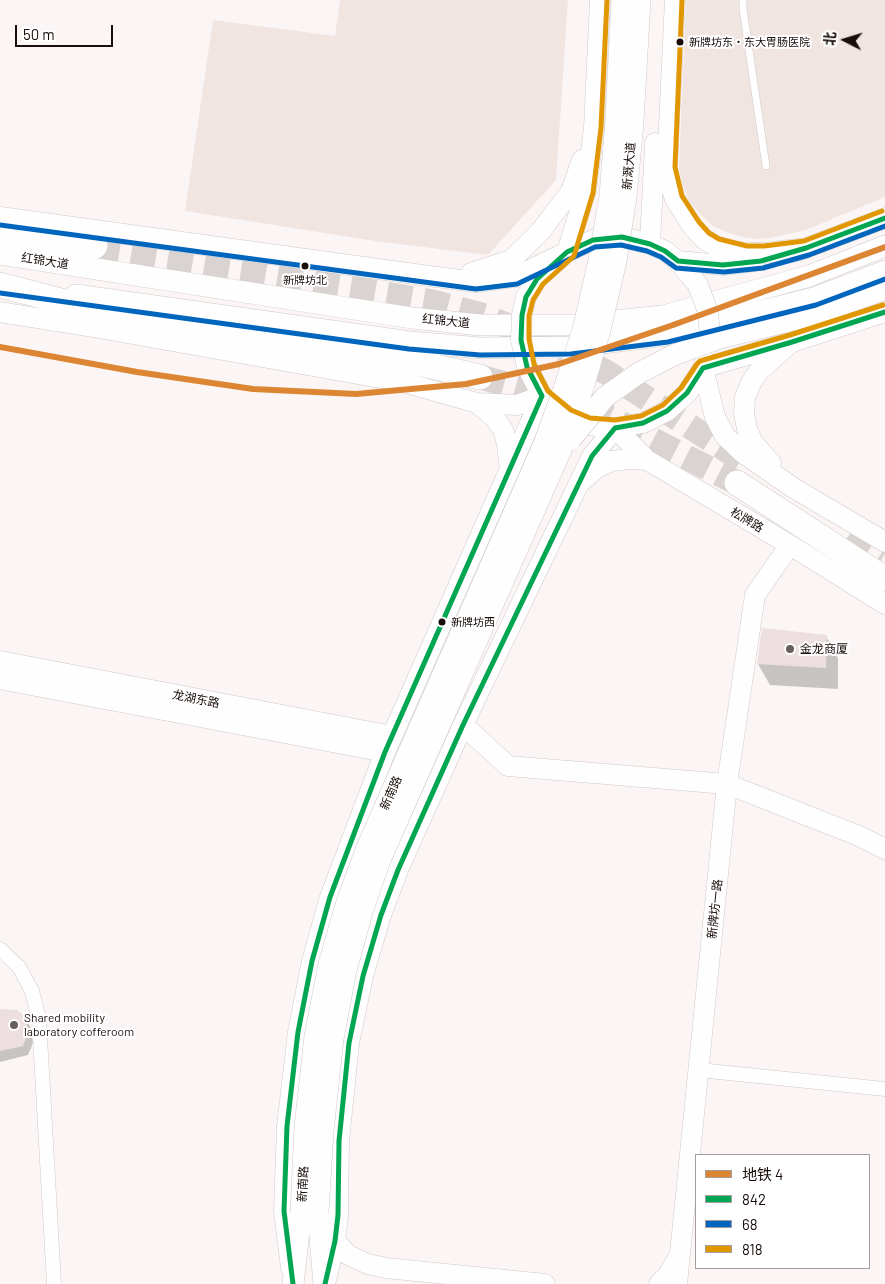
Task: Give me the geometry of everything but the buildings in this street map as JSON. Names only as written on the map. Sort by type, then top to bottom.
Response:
[{"type":"highway","name":"红锦大道","points":[[0,234],[95,246]]},
{"type":"highway","name":"红锦大道","points":[[2,285],[107,313],[400,359],[480,377]]},
{"type":"highway","name":"松牌路","points":[[737,484],[885,579]]},
{"type":"main road","name":"新溉大道","points":[[592,328],[599,260],[610,196],[622,0]]},
{"type":"main road","name":"新溉大道","points":[[592,328],[616,261],[626,197],[633,122],[640,0]]},
{"type":"main road","name":"红锦大道","points":[[0,254],[412,318],[482,325],[575,326],[663,316],[809,276],[885,246]]},
{"type":"main road","name":"红锦大道","points":[[2,285],[410,342],[480,348],[571,347],[675,333],[814,298],[885,271]]},
{"type":"main road","points":[[561,450],[605,397],[639,373],[674,355],[720,338],[817,314],[885,289]]},
{"type":"main road","name":"新南路","points":[[293,1284],[310,1213],[323,1131],[333,1039],[346,970],[362,909],[380,860],[561,450],[583,388],[592,328]]},
{"type":"main road","name":"新南路","points":[[324,1284],[310,1213],[306,1127],[315,1036],[329,964],[347,902],[366,850],[544,444],[566,382],[592,328]]},
{"type":"street","points":[[0,217],[476,282],[515,277],[567,252],[593,240],[622,237],[650,244],[665,251],[678,261],[698,285],[708,312],[710,336],[703,368],[687,393],[667,411],[643,423],[615,428],[588,425],[567,416],[542,396],[527,368],[521,340],[522,315],[526,297],[537,279],[567,252],[586,191],[594,128],[600,0]]},
{"type":"street","name":"新溉大道","points":[[650,244],[662,0]]},
{"type":"street","points":[[675,0],[667,168],[670,184],[683,214],[704,239],[716,246],[729,250],[746,253],[764,253],[806,248]]},
{"type":"street","points":[[652,191],[669,127]]},
{"type":"street","points":[[429,276],[474,273],[511,260],[540,232],[571,191],[594,128]]},
{"type":"street","points":[[678,261],[723,265],[760,261],[806,248],[885,218]]},
{"type":"street","points":[[0,312],[403,382],[478,403],[517,405],[542,396]]},
{"type":"street","points":[[703,368],[885,312]]},
{"type":"street","points":[[792,342],[759,371],[745,397],[744,413],[747,429],[753,443],[792,487]]},
{"type":"street","points":[[703,368],[715,418],[726,436],[743,454],[792,487],[885,542]]},
{"type":"street","name":"新南路","points":[[293,1284],[284,1211],[287,1126],[298,1032],[312,961],[330,896],[388,744],[542,396]]},
{"type":"street","points":[[478,403],[495,418],[503,430],[507,444],[510,471]]},
{"type":"street","name":"新南路","points":[[324,1284],[335,1241],[338,1215],[339,1141],[349,1043],[363,976],[381,915],[398,870],[463,725],[592,456],[615,428]]},
{"type":"street","name":"松牌路","points":[[615,428],[647,460],[885,604]]},
{"type":"street","points":[[579,484],[598,467],[612,461],[628,459],[647,460]]},
{"type":"street","name":"新牌坊一路","points":[[677,1284],[727,784],[755,595],[790,545]]},
{"type":"street","name":"龙湖东路","points":[[0,661],[388,744]]},
{"type":"street","name":"龙湖东路","points":[[0,679],[388,744]]},
{"type":"street","points":[[463,725],[508,766],[727,784],[859,836],[885,849]]},
{"type":"street","points":[[0,949],[18,967],[32,991],[39,1019],[54,1284]]},
{"type":"street","points":[[699,1070],[885,1089]]},
{"type":"street","points":[[335,1241],[348,1255],[368,1264],[386,1268],[545,1284]]},
{"type":"street","points":[[659,1284],[668,1275],[679,1256]]},
{"type":"lane","points":[[744,0],[743,9],[766,166]]},
{"type":"shaded area","points":[[340,0],[568,0],[556,180],[488,255],[375,241],[185,211],[213,20],[335,36]]},
{"type":"shaded area","points":[[686,0],[885,0],[885,197],[806,230],[771,238],[742,237],[726,232],[713,226],[702,216],[690,202],[682,184],[679,167]]},
{"type":"tunnel","points":[[95,246],[433,302],[485,316],[548,343],[606,372],[751,466]]},
{"type":"tunnel","points":[[480,377],[587,406],[737,483]]},
{"type":"tunnel","points":[[851,532],[885,554]]},
{"type":"metro line","name":"4","points":[[0,347],[137,372],[253,389],[356,394],[466,384],[559,364],[673,325],[885,247]]},
{"type":"transit line","name":"818","points":[[607,0],[601,128],[593,193],[574,256],[543,284],[533,300],[529,316],[529,339],[534,364],[548,391],[571,410],[590,418],[615,420],[641,416],[663,405],[681,388],[700,361],[883,305]]},
{"type":"transit line","name":"818","points":[[682,0],[675,167],[682,196],[699,222],[709,233],[719,239],[747,246],[804,241],[882,211]]},
{"type":"transit line","name":"842","points":[[293,1284],[284,1211],[287,1126],[298,1032],[312,961],[330,897],[385,752],[542,396],[527,367],[521,340],[522,315],[526,297],[537,279],[567,252],[593,240],[622,237],[650,244],[665,251],[678,261],[723,265],[761,261],[806,248],[885,218]]},
{"type":"transit line","name":"68","points":[[0,225],[476,289],[517,284],[595,247],[621,245],[647,251],[661,257],[676,268],[724,272],[763,268],[809,255],[885,226]]},
{"type":"transit line","name":"68","points":[[0,293],[409,349],[480,355],[571,354],[668,342],[816,305],[885,279]]},
{"type":"transit line","name":"842","points":[[325,1284],[335,1241],[338,1215],[339,1141],[349,1043],[363,976],[381,915],[398,870],[463,725],[592,456],[615,428],[643,423],[667,411],[687,393],[703,368],[885,312]]},
{"type":"place","name":"新牌坊东‧东大胃肠医院","points":[[680,42]]},
{"type":"place","name":"新牌坊北","points":[[305,266]]},
{"type":"place","name":"新牌坊西","points":[[442,622]]},
{"type":"place","name":"金龙商厦","points":[[790,649]]},
{"type":"place","name":"Shared mobility laboratory cofferoom","points":[[14,1025]]}]
